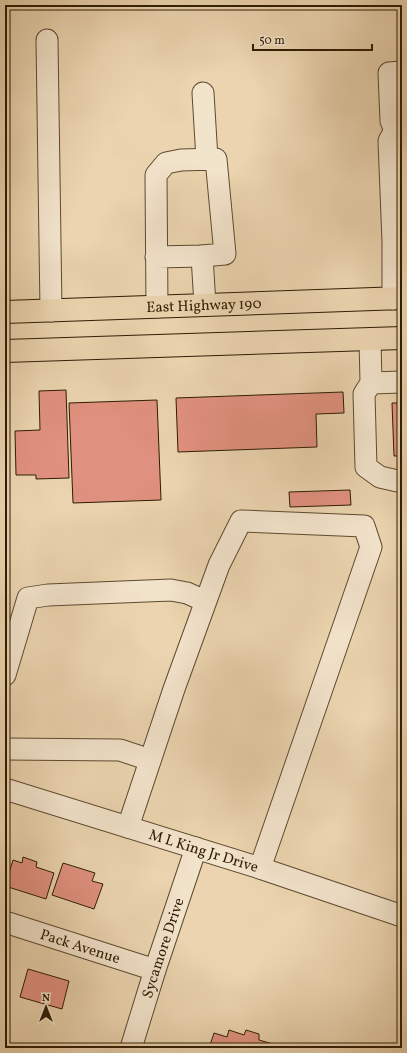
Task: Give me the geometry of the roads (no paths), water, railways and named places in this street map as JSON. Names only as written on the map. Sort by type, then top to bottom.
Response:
[{"type":"main road","name":"East Highway 190","points":[[5,312],[397,299]]},
{"type":"main road","points":[[5,351],[402,338]]},
{"type":"street","points":[[47,40],[51,311]]},
{"type":"street","points":[[397,299],[397,242],[389,141],[398,128],[391,121],[389,73],[402,72]]},
{"type":"street","points":[[203,93],[206,159]]},
{"type":"street","points":[[157,307],[156,175],[166,164],[181,160],[216,159],[213,235],[205,305]]},
{"type":"street","points":[[156,257],[213,235]]},
{"type":"street","points":[[370,339],[371,383],[364,394],[366,467],[380,476],[402,482]]},
{"type":"street","points":[[371,383],[402,382]]},
{"type":"street","points":[[366,452],[387,468],[402,470]]},
{"type":"street","points":[[128,826],[218,565],[240,521],[364,526],[372,548],[260,868]]},
{"type":"street","points":[[5,675],[28,598],[171,590],[187,593],[205,601]]},
{"type":"street","points":[[5,749],[120,750],[150,760]]},
{"type":"street","name":"M L King Jr Drive","points":[[5,789],[260,868],[402,916]]},
{"type":"street","name":"Sycamore Drive","points":[[131,1048],[155,970],[196,848]]},
{"type":"street","name":"Pack Avenue","points":[[5,922],[155,970]]}]
